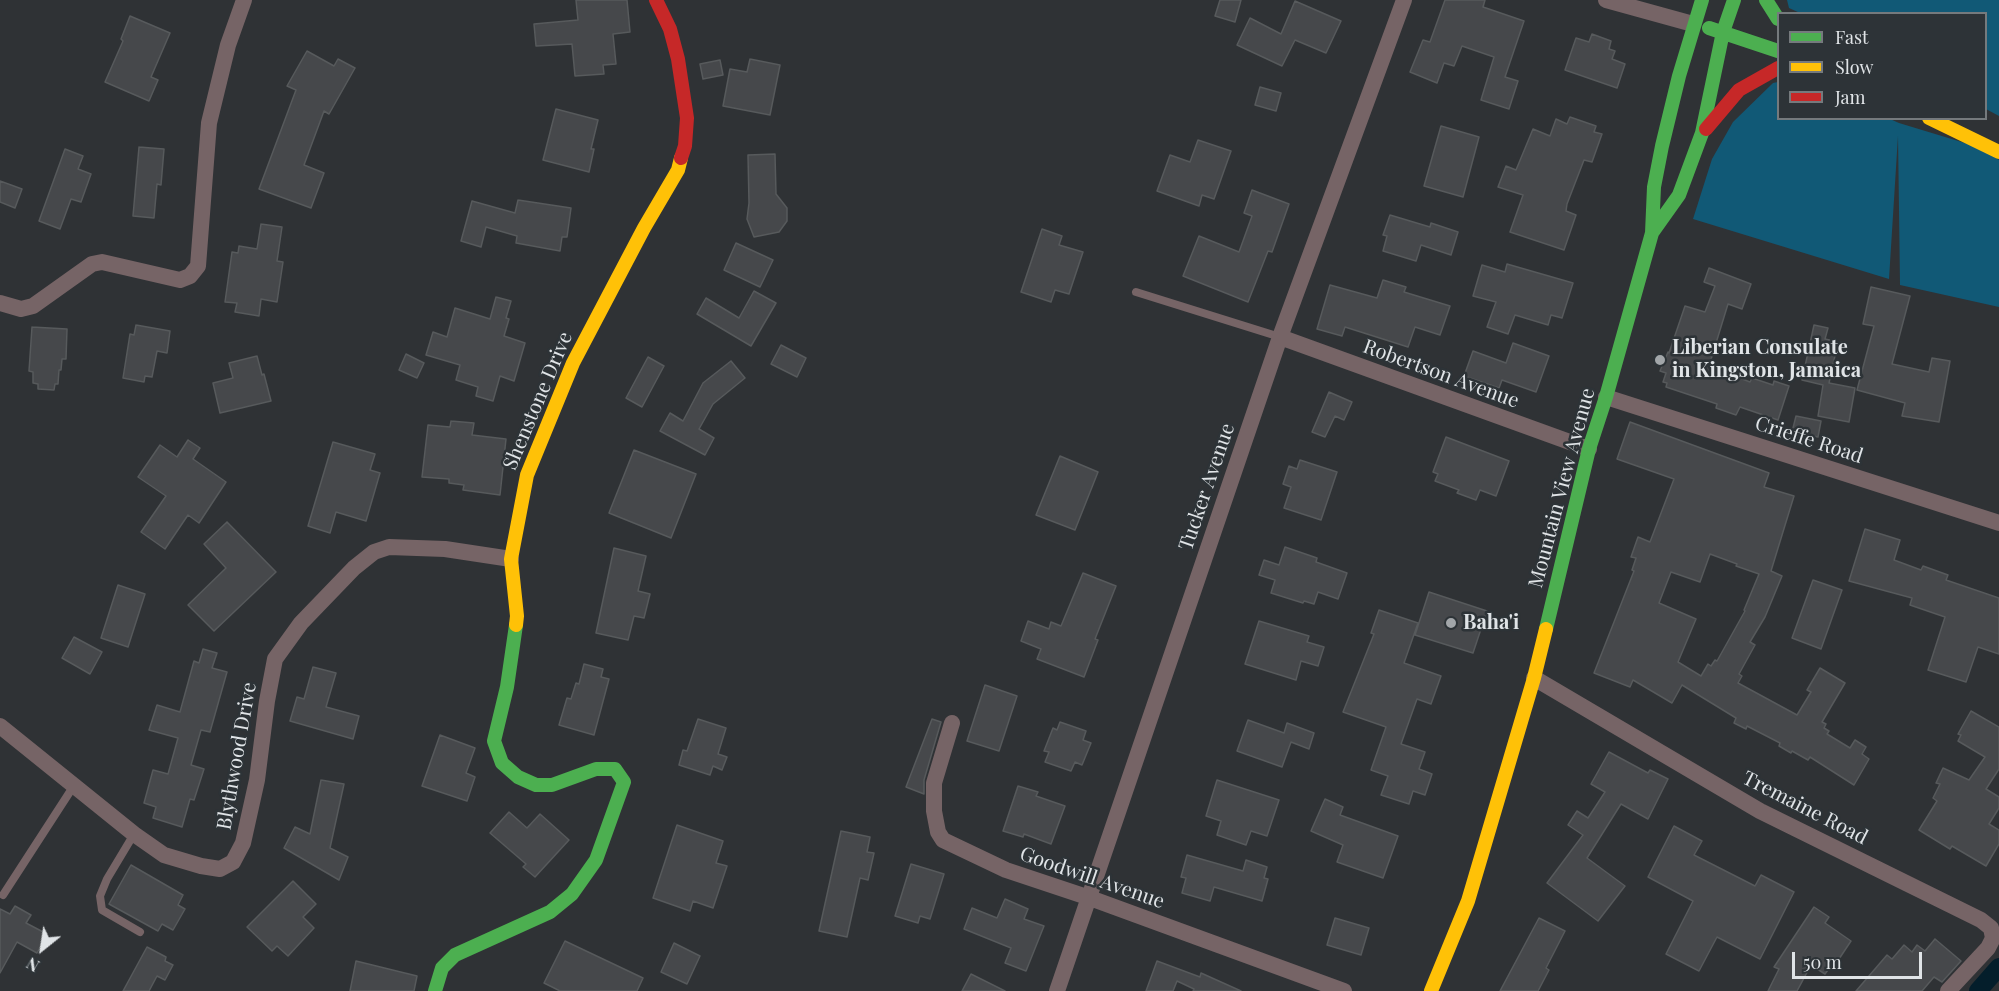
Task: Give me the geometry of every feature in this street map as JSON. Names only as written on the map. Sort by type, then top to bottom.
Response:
[{"type":"main road","name":"Shenstone Drive","points":[[435,991],[442,968],[455,956],[550,912],[572,894],[596,860],[624,782],[615,769],[596,769],[552,785],[536,785],[518,777],[502,763],[494,741],[507,687],[517,616],[511,559],[527,475],[573,363],[644,228],[678,170],[685,146],[687,118],[678,59],[670,29],[656,0]]},
{"type":"main road","name":"Mountain View Avenue","points":[[1431,991],[1468,901],[1534,678],[1589,449],[1606,398],[1652,233],[1654,187],[1662,147],[1702,0]]},
{"type":"main road","name":"Mountain View Avenue","points":[[1652,233],[1679,195],[1702,133],[1723,32],[1734,0]]},
{"type":"main road","points":[[1766,0],[1777,16]]},
{"type":"main road","points":[[1694,24],[1777,50]]},
{"type":"main road","points":[[1702,133],[1739,90],[1777,69]]},
{"type":"main road","points":[[1933,120],[1999,152]]},
{"type":"street","points":[[0,303],[21,309],[33,306],[92,264],[102,262],[180,280],[190,276],[198,266],[209,123],[228,45],[244,0]]},
{"type":"street","name":"Tucker Avenue","points":[[1057,991],[1280,337],[1404,0]]},
{"type":"street","points":[[1606,0],[1694,24]]},
{"type":"street","name":"Robertson Avenue","points":[[1280,337],[1589,449]]},
{"type":"street","name":"Crieffe Road","points":[[1606,398],[1999,523]]},
{"type":"street","name":"Blythwood Drive","points":[[0,726],[134,834],[164,855],[220,869],[233,862],[243,843],[257,780],[275,659],[301,623],[354,568],[374,552],[388,547],[445,549],[511,559]]},
{"type":"street","name":"Tremaine Road","points":[[1534,678],[1760,812],[1981,920],[1991,928],[1993,938],[1988,948],[1948,991]]},
{"type":"street","name":"Goodwill Avenue","points":[[952,723],[934,783],[934,811],[938,831],[943,840],[1006,870],[1090,898],[1344,991]]},
{"type":"lane","points":[[1136,292],[1280,337]]},
{"type":"lane","points":[[3,895],[73,786]]},
{"type":"lane","points":[[134,834],[107,879],[100,896],[102,910],[140,932]]},
{"type":"shaded area","points":[[1787,0],[1999,0],[1999,116],[1987,110],[1987,12],[1798,12],[1789,8]]},
{"type":"shaded area","points":[[1777,82],[1777,120],[1892,120],[1978,147],[1999,160],[1999,307],[1900,285],[1898,136],[1889,279],[1693,219],[1712,159],[1733,122],[1773,83]]},
{"type":"building","points":[[576,0],[627,0],[630,32],[613,34],[616,64],[603,65],[604,74],[575,76],[572,44],[536,46],[534,24],[578,20]]},
{"type":"building","points":[[1220,0],[1241,0],[1235,22],[1215,16]]},
{"type":"building","points":[[1445,0],[1485,0],[1483,7],[1524,21],[1505,77],[1518,81],[1509,109],[1481,100],[1494,57],[1462,46],[1454,66],[1444,63],[1437,83],[1410,72],[1423,40],[1430,42]]},
{"type":"building","points":[[1295,1],[1341,21],[1326,53],[1295,40],[1282,66],[1237,45],[1250,18],[1281,34]]},
{"type":"building","points":[[130,16],[170,33],[151,77],[158,80],[149,101],[105,82],[123,41],[121,39]]},
{"type":"building","points":[[1592,34],[1611,41],[1609,49],[1615,51],[1612,59],[1625,64],[1617,88],[1565,70],[1576,38],[1589,42]]},
{"type":"building","points":[[307,51],[334,66],[338,59],[355,68],[329,114],[324,111],[304,165],[324,173],[311,208],[259,189],[296,90],[287,86]]},
{"type":"building","points":[[750,59],[780,65],[770,115],[723,106],[730,69],[747,72]]},
{"type":"building","points":[[720,60],[723,75],[703,79],[700,64]]},
{"type":"building","points":[[1260,87],[1281,93],[1276,111],[1255,105]]},
{"type":"building","points":[[556,109],[598,120],[591,149],[594,149],[589,172],[543,160]]},
{"type":"building","points":[[1570,117],[1596,126],[1594,132],[1602,134],[1592,162],[1584,160],[1567,204],[1566,211],[1576,215],[1564,250],[1510,232],[1523,195],[1498,187],[1506,166],[1516,170],[1533,129],[1550,136],[1556,119],[1567,124]]},
{"type":"building","points":[[1441,126],[1479,137],[1463,197],[1424,186]]},
{"type":"building","points":[[1198,140],[1231,151],[1214,199],[1202,195],[1199,206],[1157,191],[1170,155],[1190,162]]},
{"type":"building","points":[[139,147],[164,149],[161,185],[157,184],[154,218],[133,216]]},
{"type":"building","points":[[65,149],[83,156],[78,169],[91,174],[81,202],[71,199],[60,229],[39,221]]},
{"type":"building","points":[[775,154],[776,194],[787,208],[787,221],[779,232],[754,237],[747,219],[748,155]]},
{"type":"building","points":[[0,181],[22,189],[15,208],[0,202]]},
{"type":"building","points":[[1252,190],[1289,204],[1272,252],[1268,251],[1248,302],[1183,276],[1199,236],[1239,252],[1252,216],[1244,213]]},
{"type":"building","points":[[518,200],[571,208],[567,237],[562,237],[560,251],[516,243],[517,236],[486,227],[481,247],[461,241],[472,201],[515,213]]},
{"type":"building","points":[[1390,215],[1430,227],[1431,223],[1458,232],[1451,255],[1421,245],[1416,261],[1383,251],[1387,236],[1383,235]]},
{"type":"building","points":[[261,224],[282,227],[277,261],[283,262],[277,302],[261,299],[259,316],[235,312],[237,303],[225,302],[232,252],[238,253],[239,246],[257,249]]},
{"type":"building","points":[[1042,229],[1062,236],[1059,245],[1083,252],[1069,294],[1055,290],[1051,302],[1021,292]]},
{"type":"building","points":[[736,243],[773,260],[760,287],[724,270]]},
{"type":"building","points":[[1507,264],[1573,283],[1562,318],[1551,315],[1548,325],[1515,315],[1508,334],[1487,327],[1496,302],[1473,296],[1482,265],[1505,272]]},
{"type":"building","points":[[1709,268],[1751,284],[1742,309],[1728,304],[1709,366],[1750,382],[1752,378],[1773,385],[1774,381],[1789,386],[1778,420],[1740,407],[1736,415],[1716,408],[1717,404],[1666,387],[1667,383],[1663,382],[1666,373],[1660,371],[1669,353],[1685,306],[1705,312],[1715,286],[1704,282]]},
{"type":"building","points":[[1383,280],[1406,287],[1404,292],[1450,306],[1440,335],[1415,327],[1408,347],[1345,327],[1342,336],[1317,329],[1330,285],[1377,298]]},
{"type":"building","points":[[1871,287],[1910,296],[1892,364],[1929,372],[1932,358],[1950,361],[1939,422],[1902,416],[1905,403],[1857,390],[1874,326],[1863,324]]},
{"type":"building","points":[[754,291],[776,303],[751,346],[697,314],[706,298],[739,318]]},
{"type":"building","points":[[496,297],[511,301],[504,336],[525,343],[514,381],[500,376],[493,401],[476,396],[478,387],[456,380],[460,365],[426,355],[433,332],[447,337],[455,308],[490,319]]},
{"type":"building","points":[[136,325],[170,331],[167,353],[157,351],[152,377],[145,376],[144,382],[123,378],[130,334],[134,335]]},
{"type":"building","points":[[1814,325],[1828,328],[1825,339],[1838,342],[1829,383],[1855,388],[1849,422],[1818,416],[1823,385],[1802,380]]},
{"type":"building","points":[[32,327],[67,329],[66,359],[62,359],[58,384],[55,384],[54,390],[38,389],[38,384],[33,383],[33,372],[29,371]]},
{"type":"building","points":[[1513,343],[1549,356],[1536,392],[1502,380],[1499,388],[1464,376],[1473,351],[1506,363]]},
{"type":"building","points":[[781,345],[806,358],[797,377],[771,364]]},
{"type":"building","points":[[406,354],[424,363],[417,378],[399,370]]},
{"type":"building","points":[[257,356],[271,401],[220,413],[213,383],[233,378],[229,363]]},
{"type":"building","points":[[648,357],[664,366],[642,407],[626,398]]},
{"type":"building","points":[[731,361],[745,378],[713,404],[699,429],[714,438],[705,455],[660,431],[670,413],[683,421],[703,383]]},
{"type":"building","points":[[1329,392],[1352,402],[1344,420],[1335,416],[1325,437],[1312,432]]},
{"type":"building","points":[[1796,416],[1821,421],[1818,437],[1792,432]]},
{"type":"building","points":[[451,421],[474,423],[472,435],[506,439],[500,495],[463,490],[464,485],[449,483],[449,479],[422,477],[428,425],[450,427]]},
{"type":"building","points":[[1630,422],[1769,473],[1764,487],[1794,496],[1771,571],[1782,576],[1765,617],[1750,642],[1755,645],[1739,674],[1742,676],[1738,683],[1797,715],[1811,692],[1807,690],[1820,668],[1845,683],[1822,722],[1826,724],[1824,728],[1829,731],[1827,734],[1850,748],[1855,740],[1866,747],[1862,754],[1869,759],[1854,785],[1810,757],[1808,760],[1792,751],[1791,753],[1779,746],[1780,743],[1747,726],[1746,729],[1734,723],[1736,718],[1682,685],[1672,703],[1633,680],[1630,687],[1594,673],[1634,571],[1632,570],[1636,558],[1631,557],[1638,537],[1650,542],[1674,479],[1617,459]],"holes":[[[1710,554],[1737,564],[1736,566],[1759,574],[1745,611],[1717,661],[1715,660],[1711,666],[1708,664],[1701,676],[1678,662],[1696,619],[1659,603],[1671,572],[1700,582]]]},
{"type":"building","points":[[1446,437],[1509,461],[1496,496],[1480,490],[1476,500],[1457,493],[1459,490],[1435,481],[1438,474],[1433,472]]},
{"type":"building","points":[[188,440],[200,448],[193,459],[226,482],[199,523],[188,515],[165,549],[141,532],[166,496],[138,477],[160,445],[177,457]]},
{"type":"building","points":[[333,442],[375,454],[370,470],[380,473],[366,521],[336,512],[330,533],[308,526]]},
{"type":"building","points":[[634,450],[696,474],[671,538],[609,513]]},
{"type":"building","points":[[1060,456],[1098,472],[1075,530],[1036,515]]},
{"type":"building","points":[[1300,460],[1337,472],[1321,520],[1284,508],[1291,487],[1283,484],[1289,466],[1297,469]]},
{"type":"building","points":[[227,522],[276,572],[214,631],[188,605],[226,568],[204,544]]},
{"type":"building","points":[[1865,529],[1900,540],[1894,560],[1921,570],[1923,566],[1948,575],[1946,580],[1999,598],[1999,654],[1978,647],[1966,682],[1928,670],[1945,617],[1910,605],[1912,598],[1849,581]]},
{"type":"building","points":[[1285,547],[1317,558],[1316,562],[1347,573],[1338,599],[1318,592],[1314,604],[1271,593],[1275,580],[1259,575],[1264,560],[1279,565]]},
{"type":"building","points":[[614,548],[646,556],[638,591],[650,594],[644,618],[634,616],[628,640],[596,633]]},
{"type":"building","points":[[1083,573],[1116,586],[1095,639],[1098,640],[1084,677],[1037,659],[1041,649],[1021,641],[1028,621],[1049,629],[1051,622],[1061,626]]},
{"type":"building","points":[[1813,580],[1842,590],[1821,649],[1792,638]]},
{"type":"building","points":[[118,585],[145,594],[128,647],[101,638]]},
{"type":"building","name":"Baha'i","points":[[1429,592],[1487,611],[1473,653],[1415,635]]},
{"type":"building","points":[[1379,610],[1418,623],[1404,663],[1441,676],[1431,704],[1417,699],[1401,744],[1425,752],[1419,769],[1432,774],[1425,795],[1413,791],[1409,804],[1381,795],[1388,776],[1371,770],[1386,727],[1343,712],[1374,634],[1371,633]]},
{"type":"building","points":[[1259,621],[1309,636],[1307,642],[1324,647],[1318,666],[1301,661],[1296,680],[1245,664]]},
{"type":"building","points":[[74,637],[102,652],[90,674],[62,658]]},
{"type":"building","points":[[203,649],[217,653],[212,668],[227,672],[210,732],[201,730],[191,765],[204,769],[194,800],[190,799],[182,827],[153,818],[156,807],[144,803],[153,770],[168,774],[178,738],[149,730],[157,705],[180,712],[194,661],[199,663]]},
{"type":"building","points":[[584,664],[603,669],[601,677],[609,679],[594,735],[559,725],[567,698],[571,699],[576,683],[579,684]]},
{"type":"building","points":[[313,667],[336,673],[326,707],[359,716],[353,739],[290,721],[297,697],[304,699]]},
{"type":"building","points":[[985,685],[1017,696],[999,751],[967,741]]},
{"type":"building","points":[[1971,711],[1999,727],[1999,769],[1986,789],[1999,797],[1999,808],[1989,824],[1999,830],[1999,844],[1986,866],[1952,846],[1950,849],[1919,830],[1937,801],[1933,798],[1940,784],[1936,783],[1943,768],[1969,780],[1985,757],[1958,741],[1961,735],[1958,734]]},
{"type":"building","points":[[698,719],[726,728],[718,754],[727,757],[722,770],[713,766],[710,775],[679,765],[683,750],[687,751]]},
{"type":"building","points":[[932,719],[941,722],[924,780],[924,794],[906,787]]},
{"type":"building","points":[[1248,720],[1284,733],[1287,723],[1314,733],[1309,749],[1291,742],[1282,767],[1237,751]]},
{"type":"building","points":[[1060,722],[1086,731],[1083,740],[1091,743],[1082,765],[1075,762],[1071,771],[1045,762],[1049,752],[1044,751],[1053,728],[1057,730]]},
{"type":"building","points":[[440,735],[475,748],[466,773],[475,777],[467,801],[422,786]]},
{"type":"building","points":[[1609,752],[1648,773],[1650,770],[1668,779],[1648,819],[1621,804],[1587,858],[1625,886],[1598,921],[1547,883],[1583,835],[1568,825],[1577,811],[1588,818],[1605,792],[1591,784]]},
{"type":"building","points":[[321,780],[344,784],[330,848],[348,857],[339,880],[284,848],[295,827],[310,834]]},
{"type":"building","points":[[1217,780],[1279,800],[1267,836],[1251,831],[1246,845],[1217,835],[1221,821],[1206,816]]},
{"type":"building","points":[[1018,786],[1038,792],[1036,796],[1065,806],[1051,844],[1024,834],[1023,837],[1003,831]]},
{"type":"building","points":[[1325,799],[1343,807],[1340,815],[1398,836],[1383,878],[1337,862],[1343,845],[1311,831]]},
{"type":"building","points":[[509,812],[527,828],[540,814],[569,840],[535,877],[523,867],[526,864],[490,833]]},
{"type":"building","points":[[677,825],[723,841],[716,863],[727,866],[713,908],[693,901],[690,911],[653,898]]},
{"type":"building","points":[[1674,826],[1702,841],[1694,855],[1755,886],[1761,875],[1794,892],[1760,959],[1717,937],[1699,971],[1666,954],[1693,901],[1648,877]]},
{"type":"building","points":[[841,831],[870,837],[867,852],[874,853],[868,880],[860,878],[847,937],[819,931]]},
{"type":"building","points":[[1187,855],[1243,871],[1246,860],[1267,867],[1264,878],[1268,879],[1262,901],[1214,887],[1210,901],[1182,893],[1186,878],[1181,877]]},
{"type":"building","points":[[911,864],[944,874],[930,919],[920,916],[918,923],[895,916]]},
{"type":"building","points":[[131,865],[183,895],[178,905],[185,909],[173,930],[162,924],[158,931],[109,904]]},
{"type":"building","points":[[293,881],[316,904],[303,917],[314,928],[288,956],[277,946],[272,951],[247,927]]},
{"type":"building","points":[[1005,899],[1028,909],[1024,919],[1044,926],[1026,971],[1005,963],[1011,948],[964,929],[972,908],[997,918]]},
{"type":"building","points":[[15,906],[31,915],[26,923],[47,934],[37,953],[17,942],[0,973],[0,909],[10,914]]},
{"type":"building","points":[[1814,907],[1829,917],[1825,923],[1851,941],[1835,965],[1833,963],[1825,974],[1811,965],[1797,991],[1768,991],[1779,969],[1774,967]]},
{"type":"building","points":[[1335,918],[1369,928],[1361,955],[1327,945]]},
{"type":"building","points":[[1539,918],[1565,931],[1546,968],[1549,970],[1538,991],[1500,991]]},
{"type":"building","points":[[1935,939],[1961,961],[1942,982],[1934,977],[1922,991],[1856,991],[1887,955],[1892,959],[1904,945],[1912,952],[1917,945],[1925,951]]},
{"type":"building","points":[[565,941],[643,978],[637,991],[560,991],[544,983]]},
{"type":"building","points":[[674,943],[700,956],[687,984],[661,972]]},
{"type":"building","points":[[147,947],[166,957],[165,961],[173,965],[165,980],[157,976],[149,991],[123,991]]},
{"type":"building","points":[[356,961],[417,976],[414,991],[350,991]]},
{"type":"building","points":[[1157,961],[1200,977],[1201,973],[1241,991],[1193,991],[1194,989],[1177,981],[1173,991],[1146,991]]},
{"type":"building","points":[[971,974],[1005,991],[962,991]]},
{"type":"waterway","points":[[1978,991],[1999,967]]},
{"type":"traffic: fast","points":[[1546,629],[1589,449],[1652,233],[1654,187],[1662,146],[1679,76],[1702,0]]},
{"type":"traffic: fast","points":[[1652,233],[1679,195],[1702,133],[1723,32],[1734,0]]},
{"type":"traffic: fast","points":[[1766,0],[1777,17]]},
{"type":"traffic: fast","points":[[1709,28],[1777,51]]},
{"type":"traffic: fast","points":[[435,991],[442,968],[455,955],[550,912],[572,894],[596,860],[624,782],[615,769],[596,769],[552,785],[536,785],[518,777],[502,763],[494,741],[507,687],[516,625]]},
{"type":"traffic: slow","points":[[1933,120],[1999,152]]},
{"type":"traffic: slow","points":[[516,625],[511,559],[527,475],[573,363],[644,228],[678,170],[681,158]]},
{"type":"traffic: slow","points":[[1431,991],[1468,901],[1534,678],[1546,629]]},
{"type":"traffic: jam","points":[[656,0],[670,29],[678,59],[687,118],[685,146],[681,158]]},
{"type":"traffic: jam","points":[[1706,129],[1739,90],[1777,69]]},
{"type":"place","name":"Liberian Consulate in Kingston, Jamaica","points":[[1660,360]]},
{"type":"place","name":"Baha'i","points":[[1451,623]]}]
